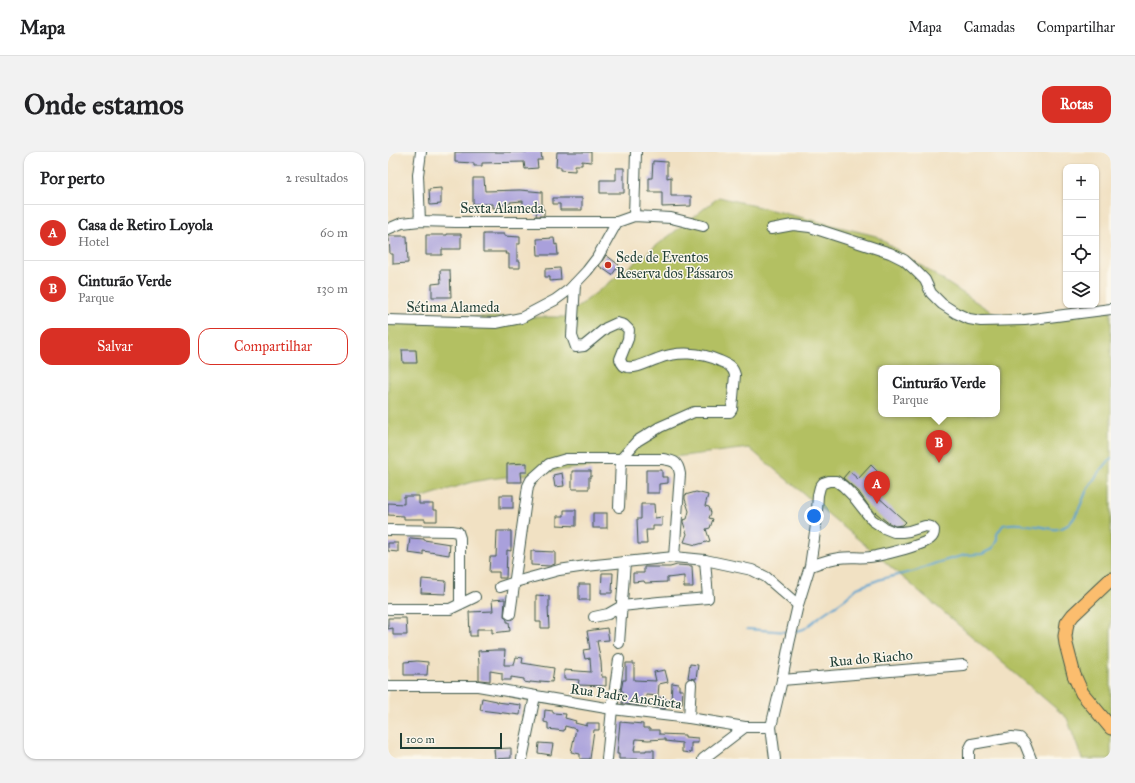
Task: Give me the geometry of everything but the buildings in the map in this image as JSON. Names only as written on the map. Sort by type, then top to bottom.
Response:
[{"type":"main road","points":[[1111,579],[1073,615],[1067,624],[1065,636],[1074,675],[1082,693],[1111,728]]},
{"type":"street","points":[[420,221],[418,175],[421,152]]},
{"type":"street","points":[[636,152],[634,216],[671,218],[703,226]]},
{"type":"street","name":"Sexta Alameda","points":[[388,229],[402,223],[420,221],[617,222],[634,216]]},
{"type":"street","name":"Sétima Alameda","points":[[388,320],[496,323],[521,318],[555,300],[575,284],[597,258],[617,222]]},
{"type":"street","points":[[771,229],[793,225],[810,227],[890,253],[904,260],[914,269],[925,280],[932,293],[942,304],[969,319],[981,321],[1025,320],[1111,309]]},
{"type":"street","points":[[575,284],[572,336],[576,347],[584,346],[606,328],[617,323],[624,325],[629,330],[628,339],[620,358],[624,366],[628,368],[663,357],[691,353],[708,356],[730,366],[736,375],[732,409],[730,412],[694,412],[660,427],[637,441],[621,459],[619,507]]},
{"type":"street","points":[[510,614],[528,486],[531,480],[549,464],[566,460],[673,460],[679,466],[680,474],[674,557]]},
{"type":"street","points":[[775,759],[771,727],[798,606],[810,566],[820,487],[823,483],[836,481],[853,496],[872,520],[884,528],[894,532],[909,531],[925,526],[931,527],[934,530],[934,535],[931,539],[911,547],[876,556],[828,560],[810,566]]},
{"type":"street","points":[[388,530],[452,530],[458,532],[460,538],[460,604]]},
{"type":"street","points":[[500,587],[559,570],[674,557],[705,560],[752,570],[766,577],[798,606]]},
{"type":"street","points":[[594,617],[608,614],[622,606],[708,598],[705,560]]},
{"type":"street","points":[[619,643],[625,562]]},
{"type":"street","points":[[388,609],[450,609],[475,597]]},
{"type":"street","points":[[607,759],[619,659]]},
{"type":"street","name":"Rua do Riacho","points":[[782,680],[963,665]]},
{"type":"street","points":[[689,718],[691,684]]},
{"type":"street","name":"Rua Padre Anchieta","points":[[388,686],[478,686],[612,709],[689,718],[745,727],[771,727]]},
{"type":"street","points":[[522,759],[535,696]]},
{"type":"street","points":[[703,759],[745,727]]},
{"type":"street","points":[[970,759],[969,747],[972,744],[1012,737],[1020,738],[1025,744],[1031,759]]},
{"type":"green space","points":[[719,197],[876,236],[996,315],[1111,311],[1111,759],[1082,759],[1067,718],[871,550],[749,448],[489,479],[472,482],[388,508],[388,317],[565,317]]},
{"type":"waterway","points":[[796,631],[804,629],[845,599],[857,588],[881,579],[915,571],[936,563],[965,555],[982,554],[992,549],[997,540],[997,534],[1003,525],[1022,524],[1057,529],[1069,524],[1076,514],[1087,490],[1104,466],[1111,459]]},
{"type":"waterway","points":[[747,629],[788,632]]},
{"type":"place","name":"Sede de Eventos Reserva dos Pássaros","points":[[608,265]]},
{"type":"place","name":"Cinturão Verde","points":[[939,463]]},
{"type":"place","name":"Casa de Retiro Loyola","points":[[877,504]]}]
